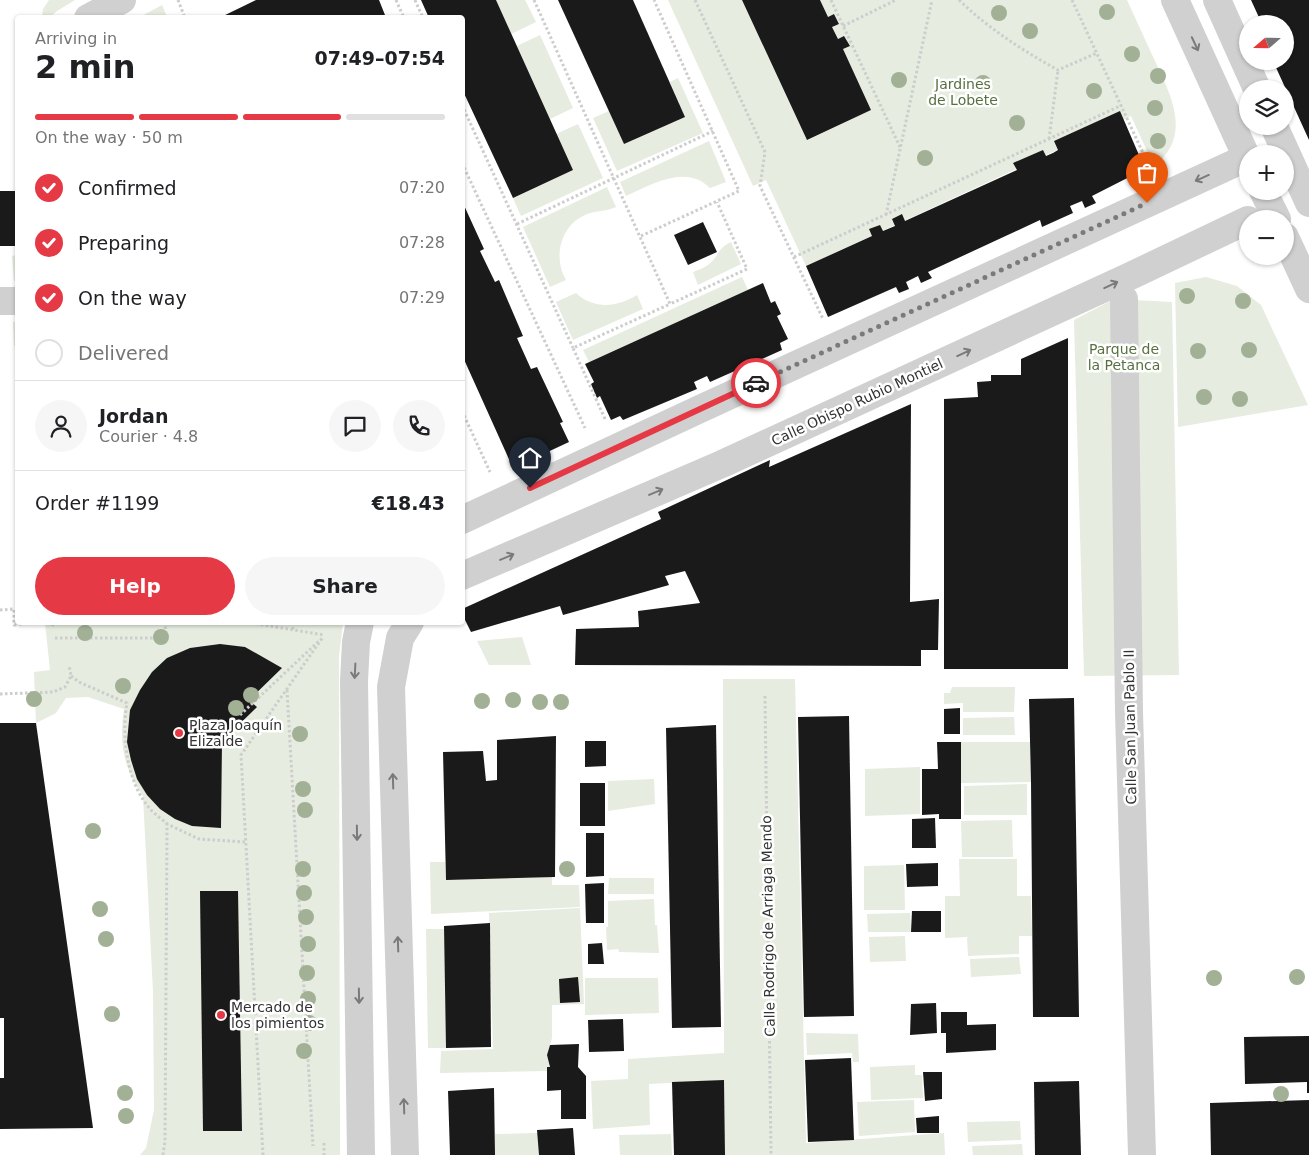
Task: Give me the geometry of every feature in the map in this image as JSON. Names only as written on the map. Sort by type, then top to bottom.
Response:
[{"type":"street","points":[[94,15],[122,0]]},
{"type":"street","points":[[123,15],[130,0]]},
{"type":"street","points":[[1175,0],[1241,145]]},
{"type":"street","points":[[1217,0],[1253,80]]},
{"type":"street","points":[[1278,135],[1309,203]]},
{"type":"street","points":[[465,519],[1239,163]]},
{"type":"street","name":"Calle Obispo Rubio Montiel","points":[[465,575],[722,464],[1124,279],[1239,222]]},
{"type":"street","points":[[1294,256],[1309,289]]},
{"type":"street","name":"Calle San Juan Pablo II","points":[[1124,299],[1129,712],[1142,1155]]},
{"type":"street","points":[[0,301],[15,301]]},
{"type":"street","points":[[359,625],[356,642],[354,681],[361,1155]]},
{"type":"street","points":[[405,630],[391,687],[405,1155]]},
{"type":"path","points":[[178,0],[184,15]]},
{"type":"path","points":[[396,0],[403,15]]},
{"type":"path","points":[[415,0],[422,15]]},
{"type":"path","points":[[534,0],[670,304]]},
{"type":"path","points":[[641,236],[740,191],[654,0]]},
{"type":"path","points":[[695,0],[765,152],[760,186],[836,347]]},
{"type":"path","points":[[831,0],[900,147]]},
{"type":"path","points":[[843,26],[896,0]]},
{"type":"path","points":[[886,215],[932,0]]},
{"type":"path","points":[[958,0],[990,28],[1022,50],[1058,70]]},
{"type":"path","points":[[1072,0],[1151,171]]},
{"type":"path","points":[[1058,70],[1097,53]]},
{"type":"path","points":[[1049,139],[1058,70]]},
{"type":"path","points":[[794,257],[1122,105]]},
{"type":"path","points":[[465,111],[608,426]]},
{"type":"path","points":[[517,224],[713,131]]},
{"type":"path","points":[[465,169],[588,435]]},
{"type":"path","points":[[573,348],[747,269],[717,202]]},
{"type":"path","points":[[465,418],[492,477]]},
{"type":"path","points":[[0,610],[14,609],[15,625]]},
{"type":"path","points":[[55,638],[166,638],[165,625]]},
{"type":"path","points":[[264,625],[325,635]]},
{"type":"path","points":[[292,625],[293,630]]},
{"type":"path","points":[[263,1155],[241,755],[325,635]]},
{"type":"path","points":[[240,715],[325,635]]},
{"type":"path","points":[[0,694],[53,692],[65,687],[71,676],[69,665]]},
{"type":"path","points":[[71,676],[79,682],[127,703],[124,719],[125,749],[131,771],[140,792],[152,810],[168,824],[199,839],[245,842]]},
{"type":"path","points":[[287,689],[313,1146]]},
{"type":"path","name":"Calle Rodrigo de Arriaga Mendo","points":[[765,696],[771,1155]]},
{"type":"path","points":[[163,1155],[165,1141],[168,824]]},
{"type":"path","points":[[324,1142],[324,1155]]},
{"type":"green space","points":[[49,0],[75,0],[52,15],[42,15],[43,9]]},
{"type":"green space","points":[[496,0],[525,0],[536,22],[511,34]]},
{"type":"green space","name":"Jardines de Lobete","points":[[668,0],[742,0],[808,140],[871,110],[843,49],[849,46],[844,36],[838,39],[832,27],[839,24],[834,14],[828,17],[820,0],[1127,0],[1172,101],[1176,128],[1173,142],[1166,154],[1154,166],[1131,116],[806,266],[766,180],[753,186]]},
{"type":"green space","points":[[162,5],[166,15],[144,15]]},
{"type":"green space","points":[[540,35],[573,108],[550,119],[517,46]]},
{"type":"green space","points":[[678,78],[703,133],[617,171],[593,118],[609,111],[624,144],[685,117],[670,82]]},
{"type":"green space","points":[[578,124],[603,178],[521,216],[513,198],[573,170],[556,134]]},
{"type":"green space","points":[[709,141],[726,182],[710,188],[701,181],[690,177],[669,178],[626,196],[620,182]]},
{"type":"green space","points":[[607,187],[616,207],[587,214],[575,221],[569,228],[561,244],[560,253],[562,272],[566,280],[550,287],[523,227]]},
{"type":"green space","points":[[731,242],[741,264],[698,285],[693,272],[708,265],[726,244]]},
{"type":"green space","points":[[15,255],[14,281],[12,256]]},
{"type":"green space","points":[[742,277],[748,290],[589,362],[583,350]]},
{"type":"green space","points":[[1206,277],[1237,286],[1261,305],[1308,405],[1178,427],[1175,283]]},
{"type":"green space","points":[[576,293],[590,302],[606,305],[622,302],[637,295],[643,309],[573,340],[556,302]]},
{"type":"green space","name":"Parque de la Petanca","points":[[1114,299],[1172,302],[1179,675],[1084,676],[1074,320]]},
{"type":"green space","points":[[13,322],[15,322],[15,346]]},
{"type":"green space","points":[[45,625],[343,625],[339,656],[340,1155],[140,1155],[146,1148],[154,1110],[153,992],[143,796],[131,775],[124,755],[122,734],[124,709],[88,697],[66,698],[56,713],[36,723],[34,672],[50,670]]},
{"type":"green space","points":[[522,637],[531,665],[489,665],[477,641]]},
{"type":"green space","points":[[723,679],[795,679],[806,1143],[944,1133],[945,1155],[725,1155],[724,1080],[649,1084],[650,1125],[593,1129],[591,1081],[628,1079],[628,1059],[724,1053]]},
{"type":"green space","points":[[952,687],[1015,687],[1014,712],[963,712],[963,703],[944,704],[944,693],[950,693]]},
{"type":"green space","points":[[1014,717],[1015,735],[963,735],[963,718]]},
{"type":"green space","points":[[961,742],[1030,742],[1031,782],[961,783]]},
{"type":"green space","points":[[920,767],[920,814],[865,816],[865,769]]},
{"type":"green space","points":[[654,779],[655,804],[608,811],[608,781]]},
{"type":"green space","points":[[1027,784],[1027,815],[964,815],[964,786]]},
{"type":"green space","points":[[1012,820],[1013,857],[962,857],[961,821]]},
{"type":"green space","points":[[959,859],[1017,859],[1017,896],[1031,896],[1032,936],[1019,936],[1019,954],[968,956],[967,938],[969,937],[945,938],[945,896],[960,896]]},
{"type":"green space","points":[[430,862],[445,862],[446,880],[552,877],[552,885],[579,885],[580,907],[431,914]]},
{"type":"green space","points":[[904,865],[905,910],[864,910],[864,866]]},
{"type":"green space","points":[[609,878],[654,878],[654,894],[608,894]]},
{"type":"green space","points":[[654,899],[659,953],[619,952],[618,949],[607,950],[608,901]]},
{"type":"green space","points":[[580,908],[584,1004],[552,1005],[552,1038],[547,1055],[550,1067],[547,1067],[547,1071],[440,1073],[441,1051],[493,1049],[489,913]]},
{"type":"green space","points":[[910,913],[911,932],[868,932],[867,914]]},
{"type":"green space","points":[[426,929],[445,929],[446,1048],[428,1048]]},
{"type":"green space","points":[[905,936],[906,961],[870,962],[869,937]]},
{"type":"green space","points":[[1019,957],[1021,974],[971,977],[970,959]]},
{"type":"green space","points":[[585,978],[658,978],[659,1013],[585,1015]]},
{"type":"green space","points":[[806,1033],[858,1034],[859,1062],[853,1062],[852,1053],[807,1055]]},
{"type":"green space","points":[[915,1065],[915,1075],[922,1075],[923,1098],[871,1100],[870,1067]]},
{"type":"green space","points":[[914,1100],[915,1132],[859,1136],[857,1102]]},
{"type":"green space","points":[[1020,1121],[1021,1140],[968,1142],[967,1122]]},
{"type":"green space","points":[[538,1133],[539,1155],[495,1155],[495,1134]]},
{"type":"green space","points":[[671,1134],[672,1155],[620,1155],[619,1135]]},
{"type":"green space","points":[[1022,1144],[1023,1155],[973,1155],[972,1146]]},
{"type":"building","points":[[256,0],[379,0],[385,15],[225,15]]},
{"type":"building","points":[[421,0],[496,0],[573,170],[513,198],[465,95],[465,15],[428,15]]},
{"type":"building","points":[[558,0],[633,0],[685,117],[624,144]]},
{"type":"building","points":[[742,0],[820,0],[828,17],[834,14],[839,24],[832,27],[838,39],[844,36],[850,46],[843,49],[871,110],[807,140]]},
{"type":"building","points":[[1251,0],[1309,0],[1309,140],[1294,107],[1294,80],[1282,80],[1277,70],[1294,70],[1294,15],[1258,15]]},
{"type":"building","points":[[1120,111],[1145,169],[1092,196],[1096,203],[1085,208],[1082,201],[1070,206],[1073,213],[1042,227],[1040,220],[928,272],[932,278],[921,283],[918,276],[906,282],[909,289],[899,293],[896,287],[828,317],[806,266],[872,236],[869,229],[880,225],[883,231],[895,226],[892,219],[902,214],[905,221],[1017,170],[1013,163],[1043,150],[1046,156],[1053,153],[1058,150],[1054,141]]},
{"type":"building","points":[[0,191],[15,191],[15,246],[0,246]]},
{"type":"building","points":[[465,208],[484,249],[480,251],[495,282],[499,280],[523,336],[517,338],[531,369],[537,367],[563,422],[560,423],[569,442],[524,463],[523,460],[512,466],[465,362]]},
{"type":"building","points":[[703,222],[717,252],[688,265],[674,235]]},
{"type":"building","points":[[763,283],[771,303],[775,301],[781,314],[777,316],[788,339],[780,343],[782,350],[710,382],[707,376],[694,382],[697,389],[623,420],[620,416],[611,420],[600,396],[597,398],[591,384],[594,382],[585,364]]},
{"type":"building","points":[[1068,338],[1068,669],[944,669],[944,399],[978,397],[977,382],[991,381],[991,375],[1021,375],[1021,359]]},
{"type":"building","points":[[911,404],[910,602],[939,599],[938,650],[921,650],[921,666],[575,665],[576,629],[639,627],[638,611],[700,603],[685,571],[665,576],[669,585],[563,615],[560,606],[471,632],[465,620],[465,608],[661,519],[658,512],[770,460],[769,467]]},
{"type":"building","name":"Plaza Joaquín Elizalde","points":[[220,644],[245,647],[282,668],[249,700],[257,707],[222,741],[221,828],[192,826],[175,819],[160,809],[147,795],[137,779],[127,742],[130,710],[152,672],[167,658],[190,648]]},
{"type":"building","points":[[1074,698],[1079,1017],[1033,1017],[1029,699]]},
{"type":"building","points":[[960,708],[960,734],[944,734],[944,709]]},
{"type":"building","points":[[849,716],[854,1016],[804,1017],[798,717]]},
{"type":"building","points":[[0,723],[36,723],[93,1128],[0,1129],[0,1078],[4,1078],[4,1018],[0,1018]]},
{"type":"building","points":[[716,725],[721,1027],[672,1028],[666,728]]},
{"type":"building","points":[[556,736],[555,877],[446,880],[443,752],[483,751],[486,781],[497,780],[497,740]]},
{"type":"building","points":[[585,741],[606,741],[606,766],[585,767]]},
{"type":"building","points":[[937,742],[961,742],[961,819],[939,819],[939,814],[922,815],[922,769],[938,769]]},
{"type":"building","points":[[580,783],[605,783],[605,826],[580,826]]},
{"type":"building","points":[[935,818],[936,848],[912,848],[912,819]]},
{"type":"building","points":[[586,833],[604,833],[604,876],[586,877]]},
{"type":"building","points":[[938,863],[938,886],[907,887],[906,864]]},
{"type":"building","points":[[604,883],[604,923],[586,923],[585,884]]},
{"type":"building","name":"Mercado de los pimientos","points":[[200,891],[238,891],[242,1131],[203,1131]]},
{"type":"building","points":[[912,911],[941,911],[941,932],[911,932]]},
{"type":"building","points":[[490,923],[491,1047],[446,1048],[444,926]]},
{"type":"building","points":[[602,943],[604,964],[588,964],[588,944]]},
{"type":"building","points":[[578,977],[580,1002],[560,1003],[559,979]]},
{"type":"building","points":[[936,1003],[937,1033],[910,1035],[911,1004]]},
{"type":"building","points":[[941,1012],[967,1012],[967,1025],[996,1024],[996,1050],[946,1053],[946,1033],[941,1033]]},
{"type":"building","points":[[623,1019],[624,1051],[589,1052],[588,1020]]},
{"type":"building","points":[[1309,1036],[1309,1093],[1307,1093],[1307,1082],[1245,1084],[1244,1037]]},
{"type":"building","points":[[579,1044],[578,1067],[586,1076],[586,1119],[561,1119],[561,1090],[547,1091],[547,1067],[550,1067],[547,1055],[550,1045]]},
{"type":"building","points":[[851,1058],[854,1140],[808,1142],[805,1060]]},
{"type":"building","points":[[923,1072],[942,1072],[942,1099],[925,1101]]},
{"type":"building","points":[[724,1080],[725,1155],[674,1155],[672,1082]]},
{"type":"building","points":[[1079,1081],[1081,1155],[1035,1155],[1034,1082]]},
{"type":"building","points":[[494,1088],[495,1155],[450,1155],[448,1091]]},
{"type":"building","points":[[1309,1100],[1309,1155],[1211,1155],[1210,1103]]},
{"type":"building","points":[[939,1116],[939,1133],[917,1133],[916,1118]]},
{"type":"building","points":[[573,1128],[575,1155],[539,1155],[537,1130]]},
{"type":"way so far","points":[[756,383],[1147,203]]},
{"type":"place","name":"Plaza Joaquín Elizalde","points":[[179,733]]},
{"type":"place","name":"Mercado de los pimientos","points":[[221,1015]]},
{"type":"route","points":[[530,488],[756,383]]}]
